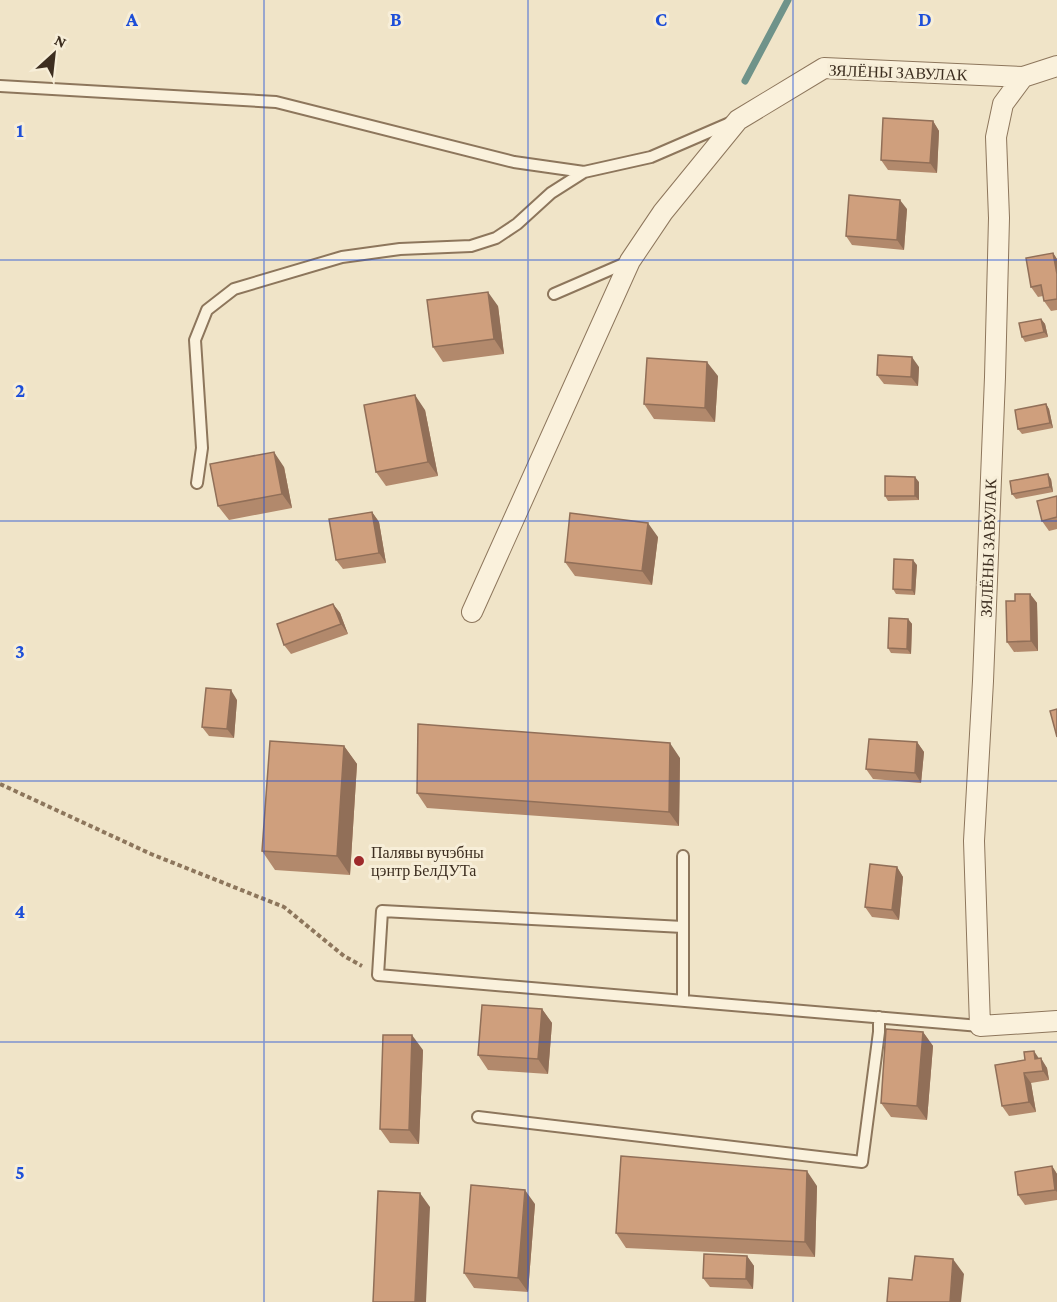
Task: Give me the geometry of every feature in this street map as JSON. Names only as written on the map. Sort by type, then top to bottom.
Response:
[{"type":"street","name":"ЗЯЛЁНЫ ЗАВУЛАК","points":[[472,612],[630,261],[663,212],[738,120],[824,68],[1023,77],[1057,66]]},
{"type":"street","name":"ЗЯЛЁНЫ ЗАВУЛАК","points":[[980,1026],[974,841],[995,378],[999,218],[996,137],[1003,104],[1023,77]]},
{"type":"street","points":[[980,1026],[1057,1021]]},
{"type":"lane","points":[[0,86],[276,102],[514,162],[584,171],[651,157],[738,120]]},
{"type":"lane","points":[[197,483],[202,448],[195,340],[207,310],[234,289],[342,257],[400,249],[471,246],[496,238],[517,224],[550,193],[584,171]]},
{"type":"lane","points":[[554,294],[630,261]]},
{"type":"lane","points":[[683,856],[683,1000]]},
{"type":"lane","points":[[683,927],[382,911],[378,975],[980,1026]]},
{"type":"lane","points":[[478,1117],[862,1162],[879,1017]]},
{"type":"path","points":[[0,784],[151,854],[284,907],[344,956],[378,975]]},
{"type":"building","points":[[883,118],[933,121],[930,163],[881,160]]},
{"type":"building","points":[[849,195],[900,200],[897,240],[846,236]]},
{"type":"building","points":[[1053,253],[1057,274],[1057,299],[1044,301],[1041,285],[1031,287],[1026,258]]},
{"type":"building","points":[[488,292],[494,339],[433,347],[427,300]]},
{"type":"building","points":[[1041,319],[1044,332],[1022,337],[1019,323]]},
{"type":"building","points":[[878,355],[912,357],[911,377],[877,375]]},
{"type":"building","points":[[647,358],[707,362],[705,408],[644,404]]},
{"type":"building","points":[[415,395],[428,462],[376,472],[364,405]]},
{"type":"building","points":[[1046,404],[1050,423],[1018,429],[1015,410]]},
{"type":"building","points":[[274,452],[282,494],[218,506],[210,464]]},
{"type":"building","points":[[1048,474],[1050,487],[1012,494],[1010,481]]},
{"type":"building","points":[[885,476],[915,477],[915,496],[885,496]]},
{"type":"building","points":[[1057,496],[1057,517],[1042,521],[1037,501]]},
{"type":"building","points":[[372,512],[379,553],[336,560],[329,519]]},
{"type":"building","points":[[570,513],[648,523],[642,571],[565,562]]},
{"type":"building","points":[[894,559],[913,560],[912,590],[893,589]]},
{"type":"building","points":[[1015,594],[1030,594],[1031,641],[1007,642],[1006,601],[1015,601]]},
{"type":"building","points":[[333,604],[341,624],[284,645],[277,624]]},
{"type":"building","points":[[889,618],[908,619],[907,649],[888,648]]},
{"type":"building","points":[[206,688],[231,690],[227,729],[202,727]]},
{"type":"building","points":[[1057,709],[1057,737],[1050,711]]},
{"type":"building","points":[[418,724],[670,743],[669,812],[417,793]]},
{"type":"building","points":[[869,739],[917,742],[915,773],[866,769]]},
{"type":"building","points":[[270,741],[344,746],[337,856],[262,851]]},
{"type":"building","points":[[870,864],[897,867],[892,910],[865,907]]},
{"type":"building","points":[[482,1005],[542,1009],[538,1059],[478,1055]]},
{"type":"building","points":[[886,1029],[923,1032],[917,1106],[881,1103]]},
{"type":"building","points":[[383,1035],[412,1035],[409,1130],[380,1129]]},
{"type":"building","points":[[1034,1051],[1035,1059],[1041,1058],[1043,1071],[1024,1073],[1029,1102],[1002,1106],[995,1065],[1025,1060],[1024,1052]]},
{"type":"building","points":[[621,1156],[807,1171],[805,1242],[616,1233]]},
{"type":"building","points":[[1052,1166],[1055,1190],[1018,1195],[1015,1172]]},
{"type":"building","points":[[471,1185],[525,1190],[518,1278],[464,1273]]},
{"type":"building","points":[[378,1191],[420,1193],[415,1302],[373,1302]]},
{"type":"building","points":[[704,1254],[747,1256],[746,1279],[703,1278]]},
{"type":"building","points":[[915,1256],[953,1259],[950,1302],[887,1302],[889,1278],[912,1280]]},
{"type":"waterway","points":[[745,81],[788,0]]},
{"type":"place","name":"Палявы вучэбны цэнтр БелДУТа","points":[[359,861]]}]
